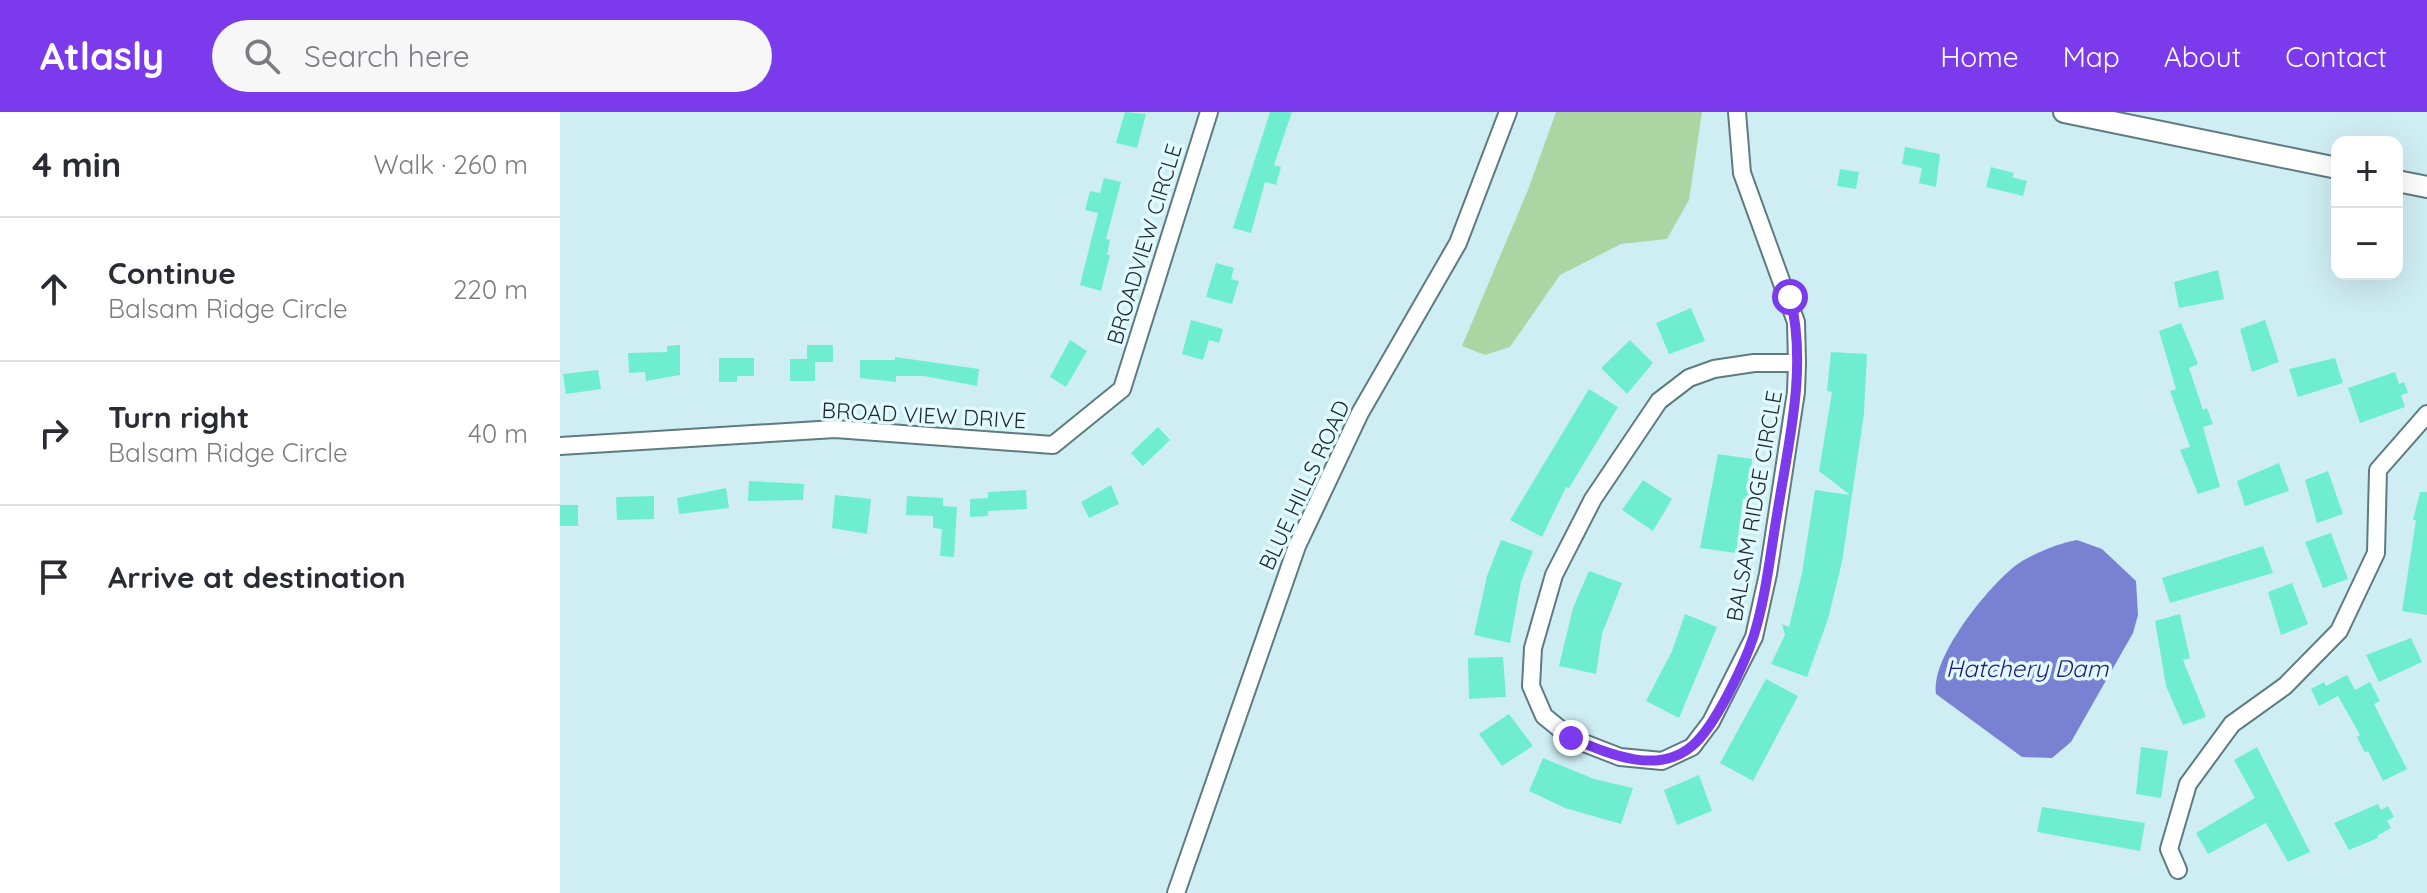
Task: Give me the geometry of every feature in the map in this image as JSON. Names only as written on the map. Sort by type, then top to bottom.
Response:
[{"type":"street","name":"BROADVIEW CIRCLE","points":[[1122,389],[1209,112]]},
{"type":"street","name":"BLUE HILLS ROAD","points":[[1176,893],[1297,546],[1360,413],[1458,243],[1508,112]]},
{"type":"street","name":"BALSAM RIDGE CIRCLE","points":[[1737,112],[1742,173],[1796,322],[1797,363],[1796,392],[1763,599],[1754,637],[1711,722],[1692,747],[1662,761],[1620,757],[1571,738],[1544,716],[1531,686],[1533,648],[1554,575],[1593,499],[1659,401],[1689,378],[1714,369],[1797,363]]},
{"type":"street","points":[[2064,112],[2331,167]]},
{"type":"street","points":[[2403,182],[2427,187]]},
{"type":"street","name":"BROAD VIEW DRIVE","points":[[560,446],[835,429],[1053,445],[1122,389]]},
{"type":"street","points":[[2178,870],[2169,849],[2188,784],[2232,724],[2285,686],[2339,631],[2376,553],[2378,470],[2427,414]]},
{"type":"green space","points":[[1556,112],[1702,112],[1689,200],[1667,239],[1621,244],[1560,275],[1510,347],[1485,355],[1462,346],[1528,190]]},
{"type":"water","name":"Hatchery Dam","points":[[2077,540],[2102,549],[2136,581],[2138,615],[2133,633],[2071,742],[2052,758],[2022,757],[1936,694],[1937,679],[1951,643],[2003,576],[2036,554]]},
{"type":"building","points":[[1125,112],[1146,114],[1137,148],[1116,143]]},
{"type":"building","points":[[1270,112],[1292,112],[1274,165],[1281,167],[1276,185],[1265,182],[1251,233],[1233,228]]},
{"type":"building","points":[[1905,147],[1940,154],[1936,187],[1919,183],[1922,168],[1902,164]]},
{"type":"building","points":[[1991,167],[2014,173],[2012,177],[2027,181],[2023,196],[1986,187]]},
{"type":"building","points":[[1840,169],[1859,172],[1856,189],[1837,186]]},
{"type":"building","points":[[1104,178],[1121,182],[1106,239],[1110,240],[1107,255],[1110,255],[1101,291],[1080,285],[1098,213],[1085,210],[1090,191],[1100,193]]},
{"type":"building","points":[[1216,263],[1234,268],[1231,279],[1239,281],[1232,304],[1206,297]]},
{"type":"building","points":[[2218,270],[2224,299],[2179,308],[2174,282]]},
{"type":"building","points":[[1691,308],[1705,341],[1669,354],[1656,323]]},
{"type":"building","points":[[1191,320],[1223,329],[1219,343],[1209,340],[1203,360],[1182,354]]},
{"type":"building","points":[[2265,320],[2279,362],[2252,372],[2240,329]]},
{"type":"building","points":[[2181,323],[2198,364],[2189,368],[2203,410],[2207,408],[2213,424],[2203,427],[2220,487],[2198,494],[2180,450],[2190,447],[2170,391],[2176,389],[2159,331]]},
{"type":"building","points":[[1070,340],[1087,351],[1066,387],[1050,377]]},
{"type":"building","points":[[1630,340],[1653,363],[1627,394],[1601,368]]},
{"type":"building","points":[[680,345],[680,375],[646,381],[645,372],[629,373],[628,353],[667,352],[667,346]]},
{"type":"building","points":[[807,345],[833,345],[833,362],[815,362],[815,381],[790,381],[790,359],[807,359]]},
{"type":"building","points":[[1831,352],[1867,354],[1864,414],[1842,562],[1828,619],[1807,677],[1771,664],[1785,635],[1782,624],[1789,627],[1802,573],[1815,490],[1850,495],[1819,471],[1832,392],[1827,391]]},
{"type":"building","points":[[895,357],[979,369],[977,386],[924,376],[896,376],[896,382],[860,378],[860,360],[895,360]]},
{"type":"building","points":[[719,358],[754,358],[754,376],[737,376],[737,382],[719,382]]},
{"type":"building","points":[[2335,358],[2343,383],[2298,397],[2289,369]]},
{"type":"building","points":[[598,370],[601,389],[566,394],[563,374]]},
{"type":"building","points":[[2395,372],[2399,384],[2404,382],[2408,393],[2401,395],[2405,407],[2360,423],[2348,388]]},
{"type":"building","points":[[1589,389],[1618,407],[1569,488],[1566,487],[1542,537],[1510,520]]},
{"type":"building","points":[[1158,427],[1170,440],[1143,466],[1131,453]]},
{"type":"building","points":[[1718,454],[1752,459],[1749,499],[1743,498],[1736,553],[1700,548]]},
{"type":"building","points":[[2279,463],[2289,491],[2245,506],[2237,481]]},
{"type":"building","points":[[2328,471],[2343,514],[2317,523],[2305,480]]},
{"type":"building","points":[[1643,480],[1672,499],[1653,531],[1622,510]]},
{"type":"building","points":[[749,481],[804,484],[803,500],[748,501]]},
{"type":"building","points":[[1111,485],[1119,504],[1089,518],[1081,502]]},
{"type":"building","points":[[726,488],[729,508],[679,514],[677,498]]},
{"type":"building","points":[[1026,490],[1027,509],[988,511],[988,516],[970,517],[970,499],[988,498],[988,492]]},
{"type":"building","points":[[2420,492],[2427,492],[2427,615],[2402,611],[2416,520],[2413,520]]},
{"type":"building","points":[[835,495],[871,499],[867,534],[832,528]]},
{"type":"building","points":[[654,496],[654,519],[617,520],[616,497]]},
{"type":"building","points":[[907,496],[943,498],[943,506],[957,507],[954,557],[940,556],[942,529],[933,528],[933,516],[906,515]]},
{"type":"building","points":[[560,505],[578,505],[578,526],[560,526]]},
{"type":"building","points":[[2331,533],[2348,579],[2323,588],[2305,542]]},
{"type":"building","points":[[1501,540],[1533,551],[1521,582],[1510,643],[1474,635],[1487,576]]},
{"type":"building","points":[[2263,546],[2273,573],[2170,603],[2162,578]]},
{"type":"building","points":[[1589,571],[1622,583],[1602,634],[1596,674],[1559,666],[1573,608]]},
{"type":"building","points":[[2292,583],[2308,624],[2281,635],[2268,592]]},
{"type":"building","points":[[1685,614],[1717,627],[1679,718],[1646,701],[1672,651]]},
{"type":"building","points":[[2180,614],[2190,658],[2183,660],[2206,717],[2183,725],[2166,686],[2155,621]]},
{"type":"building","points":[[2411,638],[2422,662],[2379,682],[2366,655]]},
{"type":"building","points":[[1503,657],[1506,697],[1469,699],[1468,658]]},
{"type":"building","points":[[2347,675],[2355,690],[2370,682],[2380,701],[2374,704],[2407,769],[2383,781],[2368,751],[2365,753],[2357,737],[2360,735],[2338,696],[2319,706],[2311,689],[2324,682],[2326,686]]},
{"type":"building","points":[[1766,679],[1798,696],[1753,781],[1720,763]]},
{"type":"building","points":[[1509,714],[1533,746],[1502,766],[1479,734]]},
{"type":"building","points":[[2141,747],[2168,751],[2161,798],[2136,794]]},
{"type":"building","points":[[2257,747],[2310,852],[2288,862],[2266,823],[2208,854],[2196,833],[2255,798],[2234,760]]},
{"type":"building","points":[[1543,758],[1594,779],[1633,788],[1621,824],[1565,808],[1529,791]]},
{"type":"building","points":[[1699,775],[1712,811],[1677,825],[1664,790]]},
{"type":"building","points":[[2378,804],[2381,810],[2388,806],[2394,817],[2387,821],[2391,828],[2378,838],[2349,850],[2334,823]]},
{"type":"building","points":[[2042,807],[2145,823],[2140,851],[2037,832]]},
{"type":"route","points":[[1571,738],[1620,757],[1662,761],[1692,747],[1711,722],[1754,637],[1768,574],[1796,392],[1796,322],[1790,297]]}]
